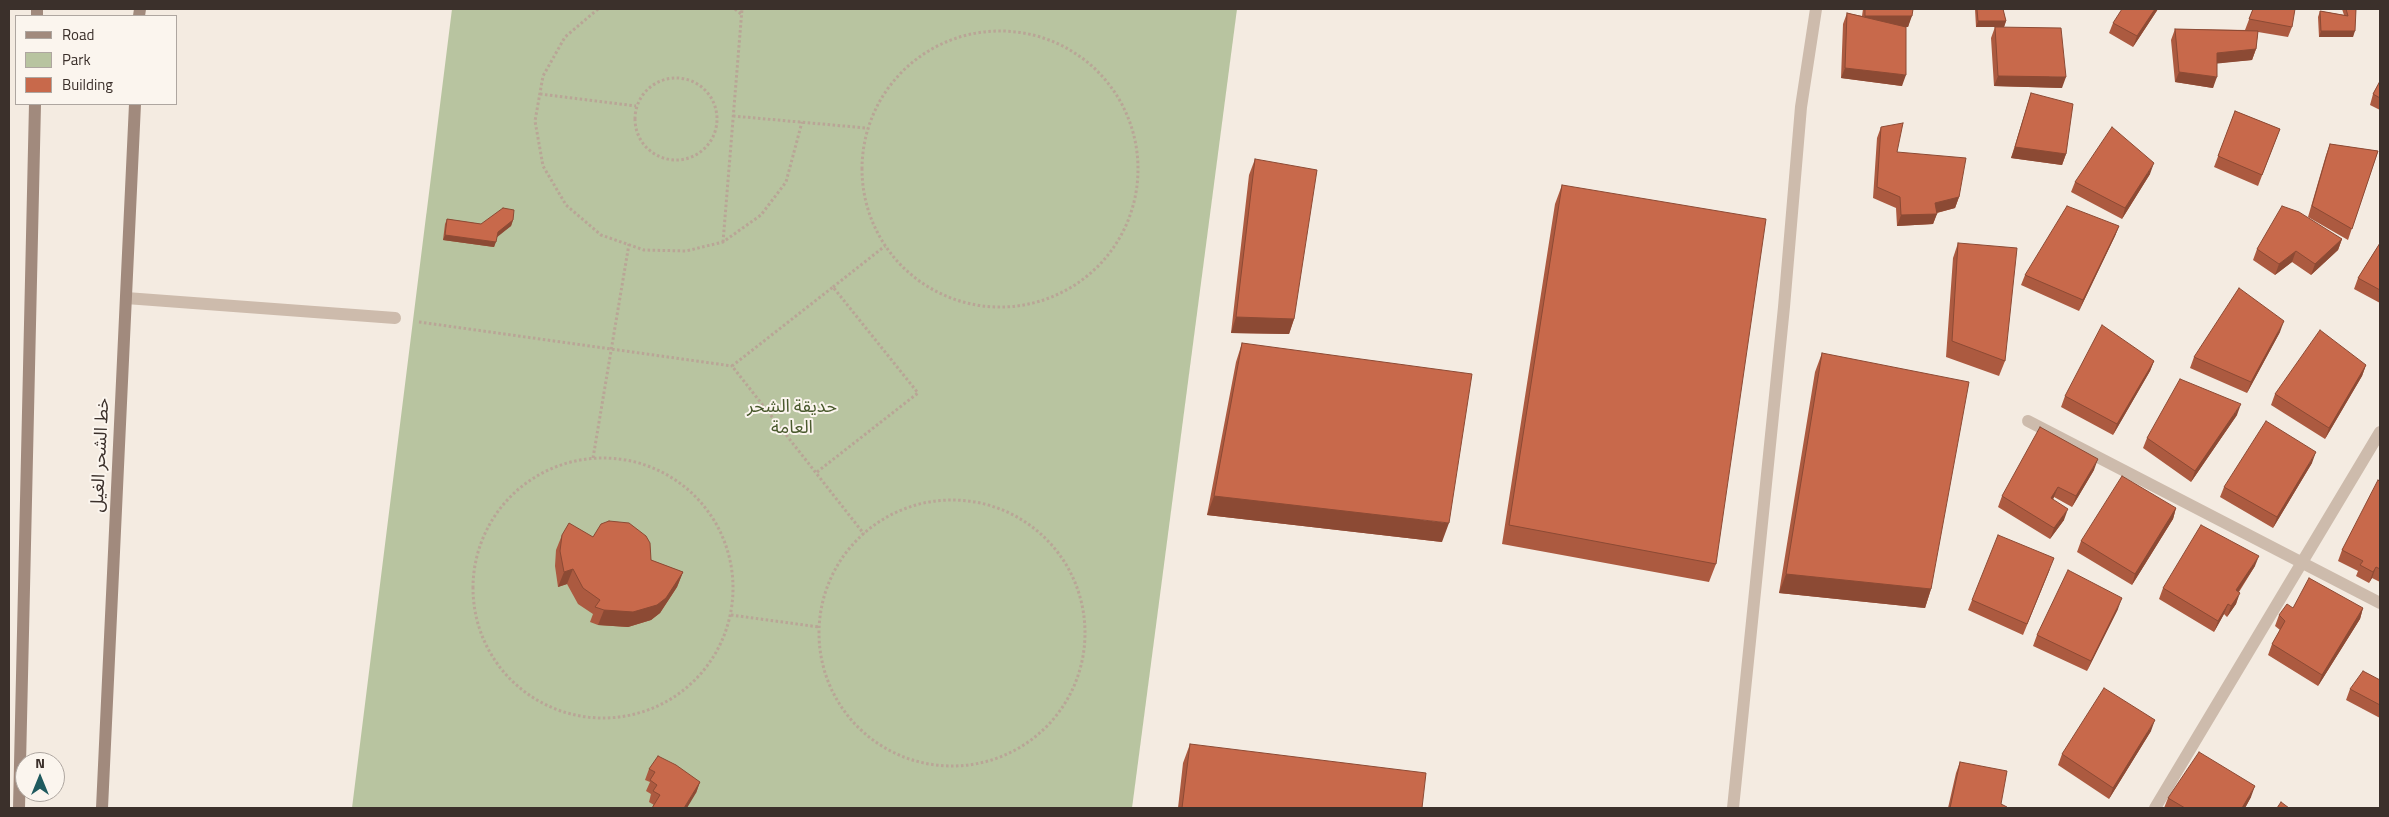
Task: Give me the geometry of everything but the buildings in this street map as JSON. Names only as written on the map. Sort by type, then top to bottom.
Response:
[{"type":"main road","points":[[19,808],[35,105]]},
{"type":"main road","name":"خط الشحر الغيل","points":[[102,808],[135,105]]},
{"type":"street","points":[[1733,808],[1784,307],[1801,107],[1816,9]]},
{"type":"street","points":[[126,298],[395,318]]},
{"type":"street","points":[[2028,421],[2380,603]]},
{"type":"street","points":[[2155,808],[2380,432]]},
{"type":"path","points":[[598,9],[566,37],[543,76],[536,121],[543,166],[566,205],[601,235],[644,250],[686,251],[723,242],[761,215],[786,182],[802,122]]},
{"type":"path","points":[[735,9],[741,15]]},
{"type":"path","points":[[723,242],[742,9]]},
{"type":"path","points":[[1004,30],[1048,38],[1088,60],[1117,93],[1136,137],[1139,183],[1126,229],[1099,267],[1061,294],[1015,307],[968,304],[924,286],[891,256],[885,246],[869,217],[860,172],[866,128],[887,88],[918,56],[959,36],[1004,30]]},
{"type":"path","points":[[676,77],[690,80],[701,86],[710,96],[716,108],[718,121],[714,134],[707,146],[696,155],[682,159],[669,159],[655,155],[645,146],[638,134],[635,120],[636,106],[642,94],[658,82],[676,77]]},
{"type":"path","points":[[540,94],[636,106]]},
{"type":"path","points":[[733,116],[866,128]]},
{"type":"path","points":[[593,458],[629,244]]},
{"type":"path","points":[[732,366],[885,246]]},
{"type":"path","points":[[817,472],[918,393],[833,287]]},
{"type":"path","points":[[395,318],[732,366],[864,534]]},
{"type":"path","points":[[593,458],[628,460],[670,476],[701,502],[723,536],[733,576],[731,616],[716,653],[690,684],[656,707],[617,717],[576,715],[534,699],[500,669],[478,629],[471,585],[480,540],[504,502],[539,473],[593,458]]},
{"type":"path","points":[[932,501],[975,502],[1016,516],[1051,542],[1075,578],[1086,620],[1083,663],[1066,705],[1035,738],[995,760],[950,767],[906,758],[867,736],[837,702],[821,661],[820,627],[819,618],[831,576],[856,541],[890,515],[932,501]]},
{"type":"path","points":[[731,616],[820,627]]},
{"type":"green space","name":"حديقة الشحر العامة","points":[[452,9],[1237,9],[1132,808],[352,808]]}]
